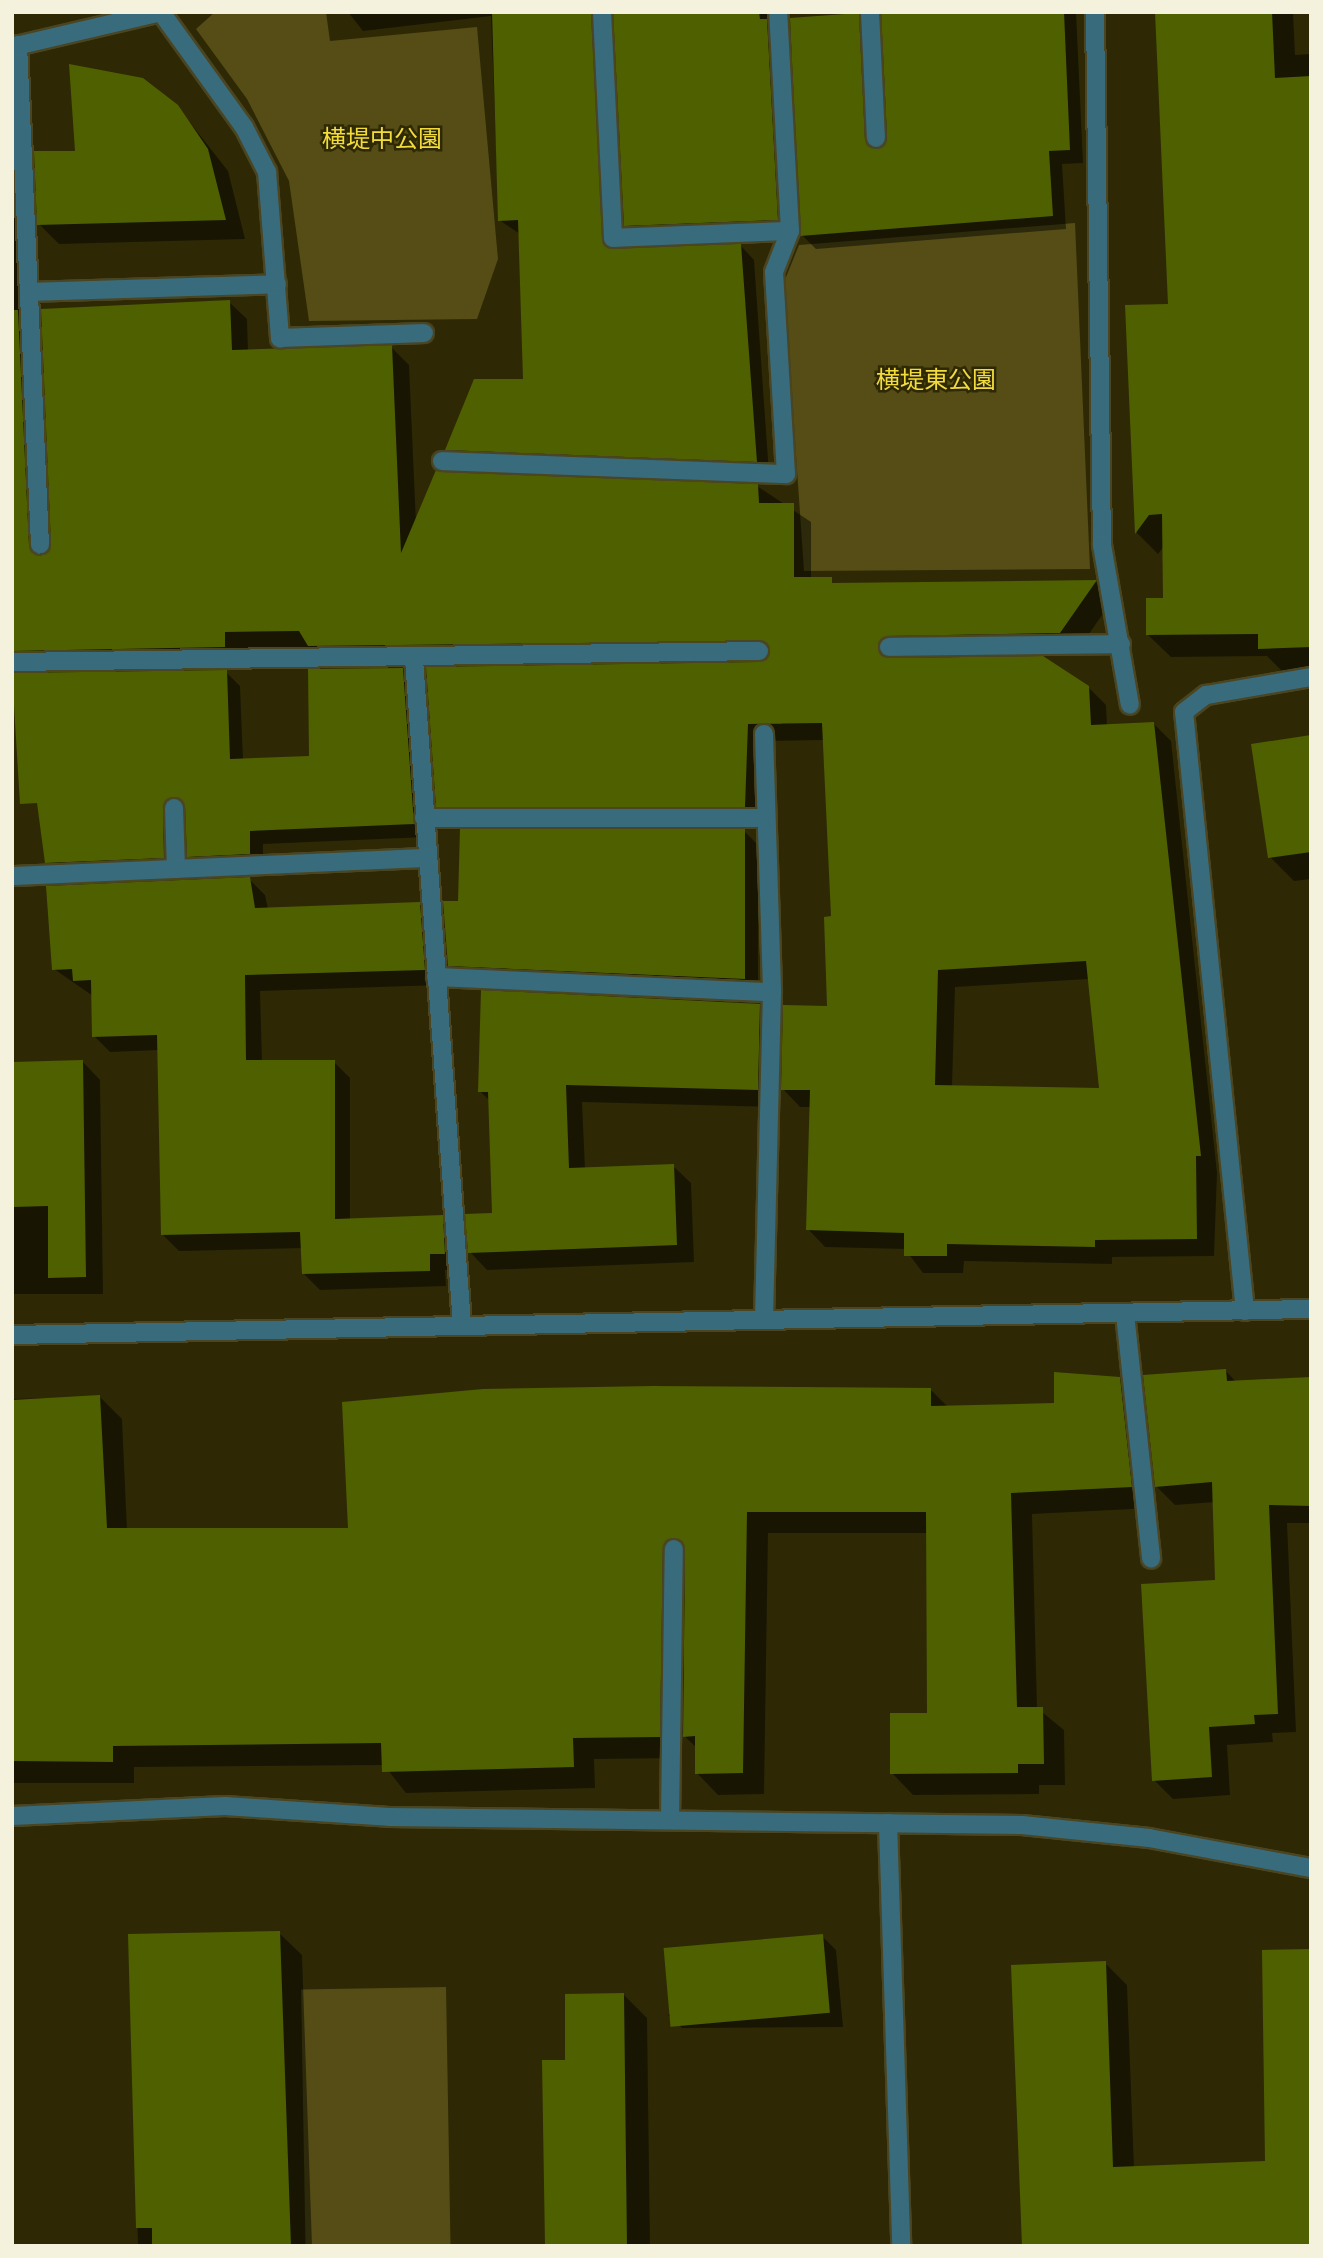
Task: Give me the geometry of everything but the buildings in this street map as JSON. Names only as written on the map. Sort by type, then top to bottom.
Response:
[{"type":"street","points":[[40,545],[15,46],[161,12],[244,127],[267,172],[280,338],[424,333]]},
{"type":"street","points":[[602,12],[613,238],[790,231]]},
{"type":"street","points":[[442,461],[786,474],[774,272],[790,231],[778,12]]},
{"type":"street","points":[[870,12],[876,138]]},
{"type":"street","points":[[1095,12],[1102,545],[1130,705]]},
{"type":"street","points":[[29,292],[277,284]]},
{"type":"street","points":[[889,647],[1121,644]]},
{"type":"street","points":[[12,662],[414,659],[759,651]]},
{"type":"street","points":[[414,659],[462,1325]]},
{"type":"street","points":[[1245,1311],[1184,712],[1206,695],[1311,677]]},
{"type":"street","points":[[764,734],[772,992],[764,1320]]},
{"type":"street","points":[[174,808],[176,869]]},
{"type":"street","points":[[424,818],[765,818]]},
{"type":"street","points":[[12,876],[427,859]]},
{"type":"street","points":[[436,977],[772,992]]},
{"type":"street","points":[[12,1335],[1311,1309]]},
{"type":"street","points":[[1125,1314],[1151,1559]]},
{"type":"street","points":[[670,1820],[674,1549]]},
{"type":"street","points":[[12,1816],[225,1806],[389,1817],[1022,1825],[1149,1838],[1311,1868]]},
{"type":"street","points":[[888,1823],[901,2246]]},
{"type":"green space","name":"横堤中公園","points":[[215,12],[326,12],[330,41],[477,27],[498,259],[477,319],[309,321],[289,181],[247,99],[196,29]]},
{"type":"green space","name":"横堤東公園","points":[[1075,223],[1090,569],[804,571],[784,282],[799,245]]},
{"type":"green space","points":[[446,1987],[451,2246],[305,2246],[301,1990]]}]
